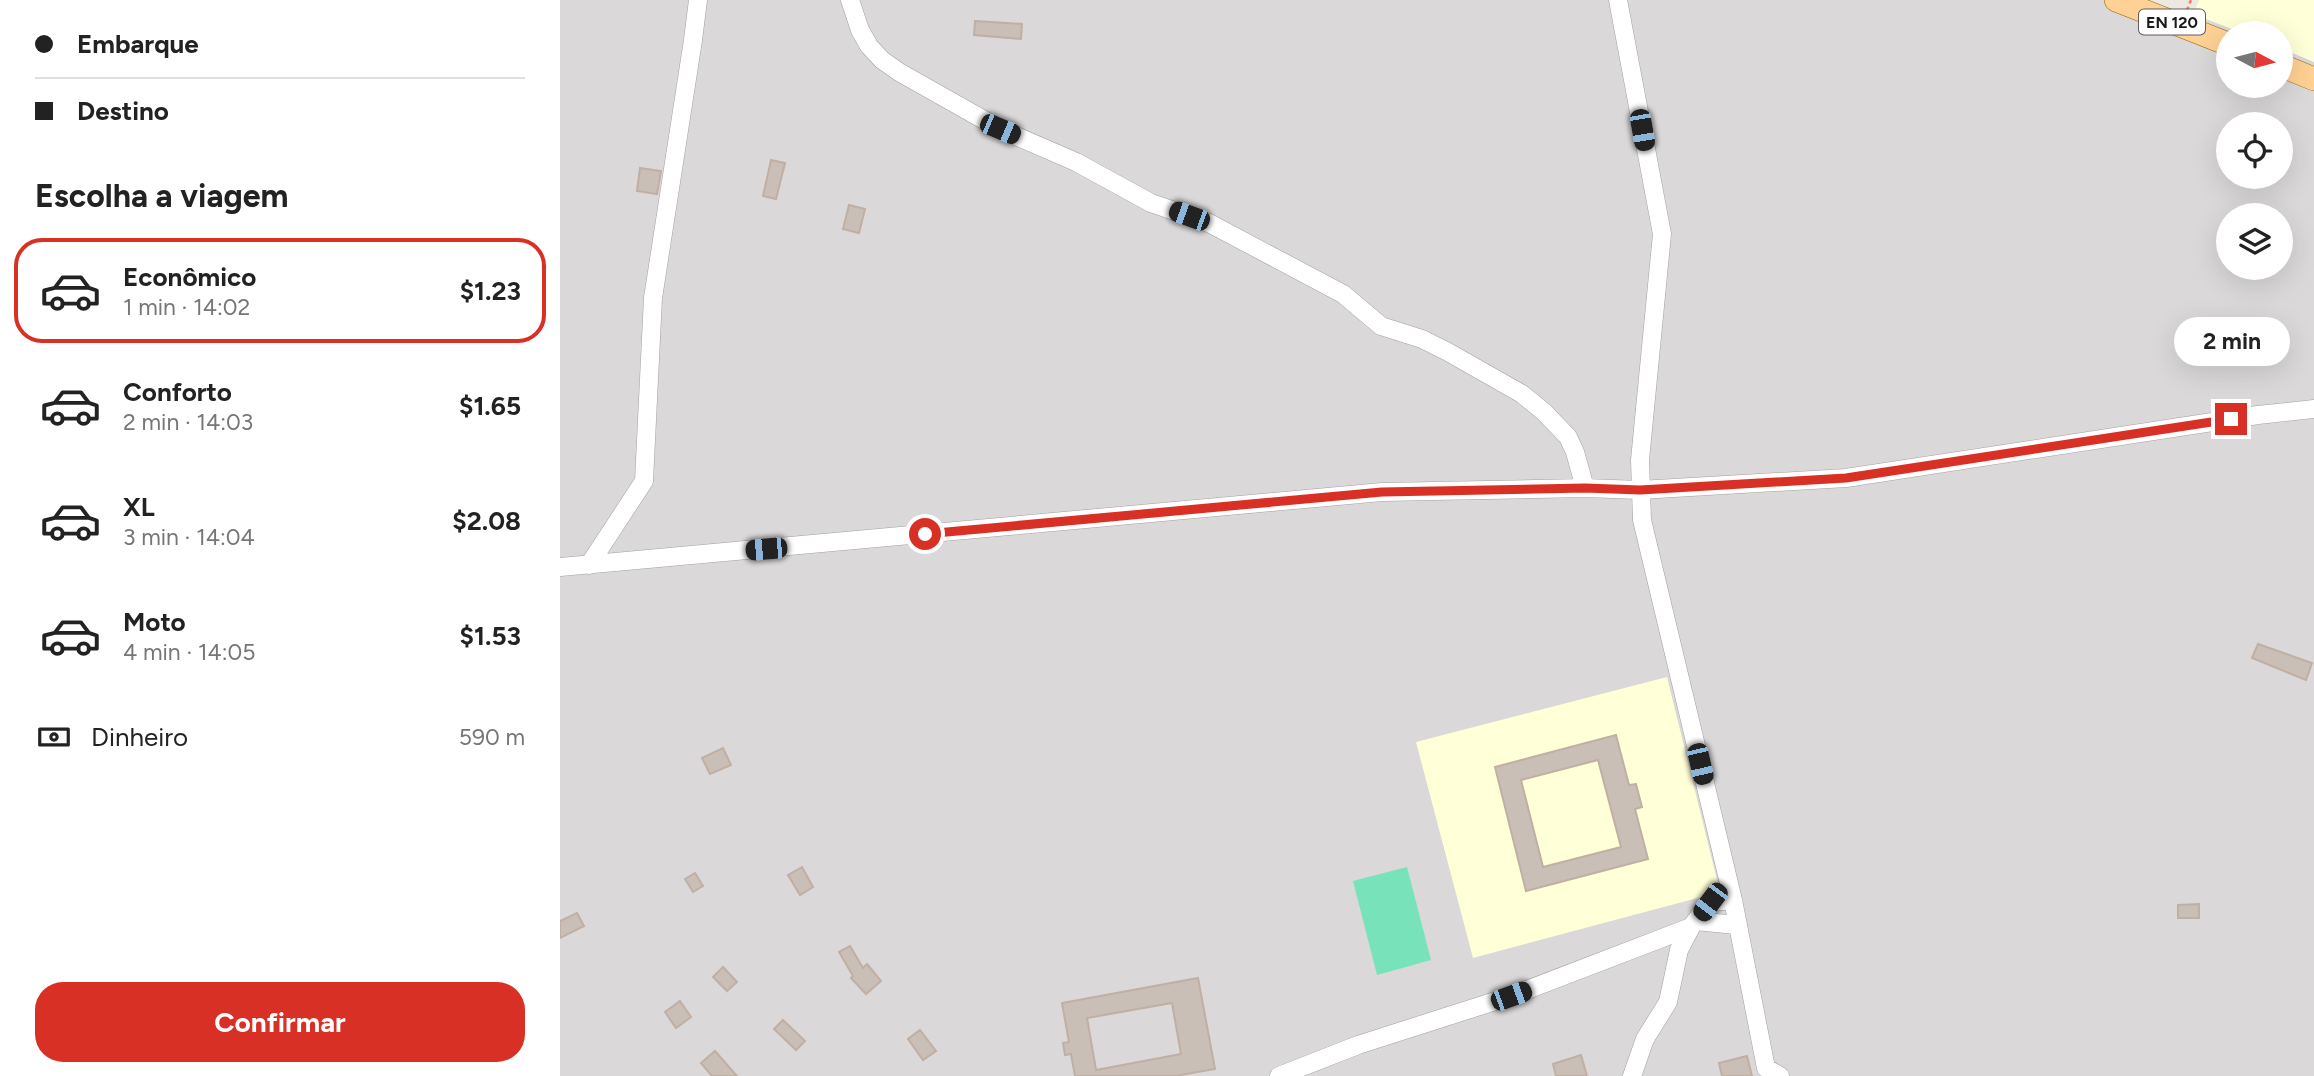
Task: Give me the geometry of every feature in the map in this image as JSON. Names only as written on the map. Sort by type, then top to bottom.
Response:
[{"type":"main road","name":"EN 120","points":[[2116,0],[2216,39]]},
{"type":"main road","points":[[2293,70],[2314,79]]},
{"type":"street","points":[[589,565],[644,481],[653,298],[698,0]]},
{"type":"street","points":[[850,0],[860,30],[869,46],[881,60],[899,72],[1000,129],[1076,162],[1151,203],[1209,223],[1240,239],[1343,294],[1381,326],[1448,352],[1522,394],[1568,437],[1585,488]]},
{"type":"street","points":[[1618,0],[1662,234],[1640,460],[1642,520],[1733,900],[1736,925],[1744,949],[1771,1073]]},
{"type":"street","points":[[560,567],[1382,492],[1585,488],[1640,490],[1846,478],[2258,415],[2314,409]]},
{"type":"street","points":[[1632,1076],[1644,1039],[1668,1002],[1679,950],[1693,924],[1710,902],[1733,900]]},
{"type":"street","points":[[1279,1076],[1358,1045],[1511,996],[1693,924],[1736,925]]},
{"type":"shaded area","points":[[560,0],[2116,0],[2187,28],[2199,0],[2314,0],[2314,1076],[560,1076]]},
{"type":"shaded area","points":[[2199,0],[2314,0],[2314,62],[2293,53],[2293,21],[2216,23],[2193,14]]},
{"type":"shaded area","points":[[1667,677],[1720,892],[1473,958],[1416,742]]},
{"type":"green space","points":[[1407,867],[1431,960],[1377,975],[1353,881]]},
{"type":"building","points":[[975,21],[1022,24],[1021,39],[974,35]]},
{"type":"building","points":[[771,160],[785,163],[776,199],[763,196]]},
{"type":"building","points":[[640,168],[661,171],[657,194],[637,191]]},
{"type":"building","points":[[849,205],[865,209],[859,233],[843,229]]},
{"type":"building","points":[[2258,644],[2312,663],[2306,680],[2252,658]]},
{"type":"building","points":[[1616,735],[1629,785],[1636,784],[1642,807],[1635,809],[1648,859],[1526,891],[1495,767]],"holes":[[[1598,760],[1621,847],[1543,867],[1521,780]]]},
{"type":"building","points":[[723,748],[731,765],[710,774],[702,758]]},
{"type":"building","points":[[802,867],[813,887],[800,895],[788,875]]},
{"type":"building","points":[[695,873],[703,886],[693,892],[685,879]]},
{"type":"building","points":[[2199,904],[2199,918],[2178,918],[2178,905]]},
{"type":"building","points":[[577,913],[584,926],[560,938],[560,921]]},
{"type":"building","points":[[850,946],[863,968],[867,964],[881,981],[866,994],[851,978],[853,976],[839,952]]},
{"type":"building","points":[[723,967],[737,982],[727,991],[713,977]]},
{"type":"building","points":[[1198,978],[1215,1069],[1175,1076],[1075,1076],[1071,1054],[1065,1055],[1063,1043],[1069,1042],[1062,1003]],"holes":[[[1172,1003],[1181,1054],[1096,1070],[1087,1018]]]},
{"type":"building","points":[[680,1001],[691,1017],[676,1028],[665,1012]]},
{"type":"building","points":[[783,1020],[805,1041],[796,1050],[774,1029]]},
{"type":"building","points":[[920,1030],[936,1051],[923,1060],[908,1039]]},
{"type":"building","points":[[715,1051],[737,1076],[712,1076],[701,1063]]},
{"type":"building","points":[[1581,1055],[1587,1076],[1556,1076],[1553,1064]]},
{"type":"building","points":[[1747,1056],[1752,1076],[1722,1076],[1719,1063]]},
{"type":"route","points":[[925,534],[1382,492],[1585,488],[1640,490],[1846,478],[2231,419]]}]
